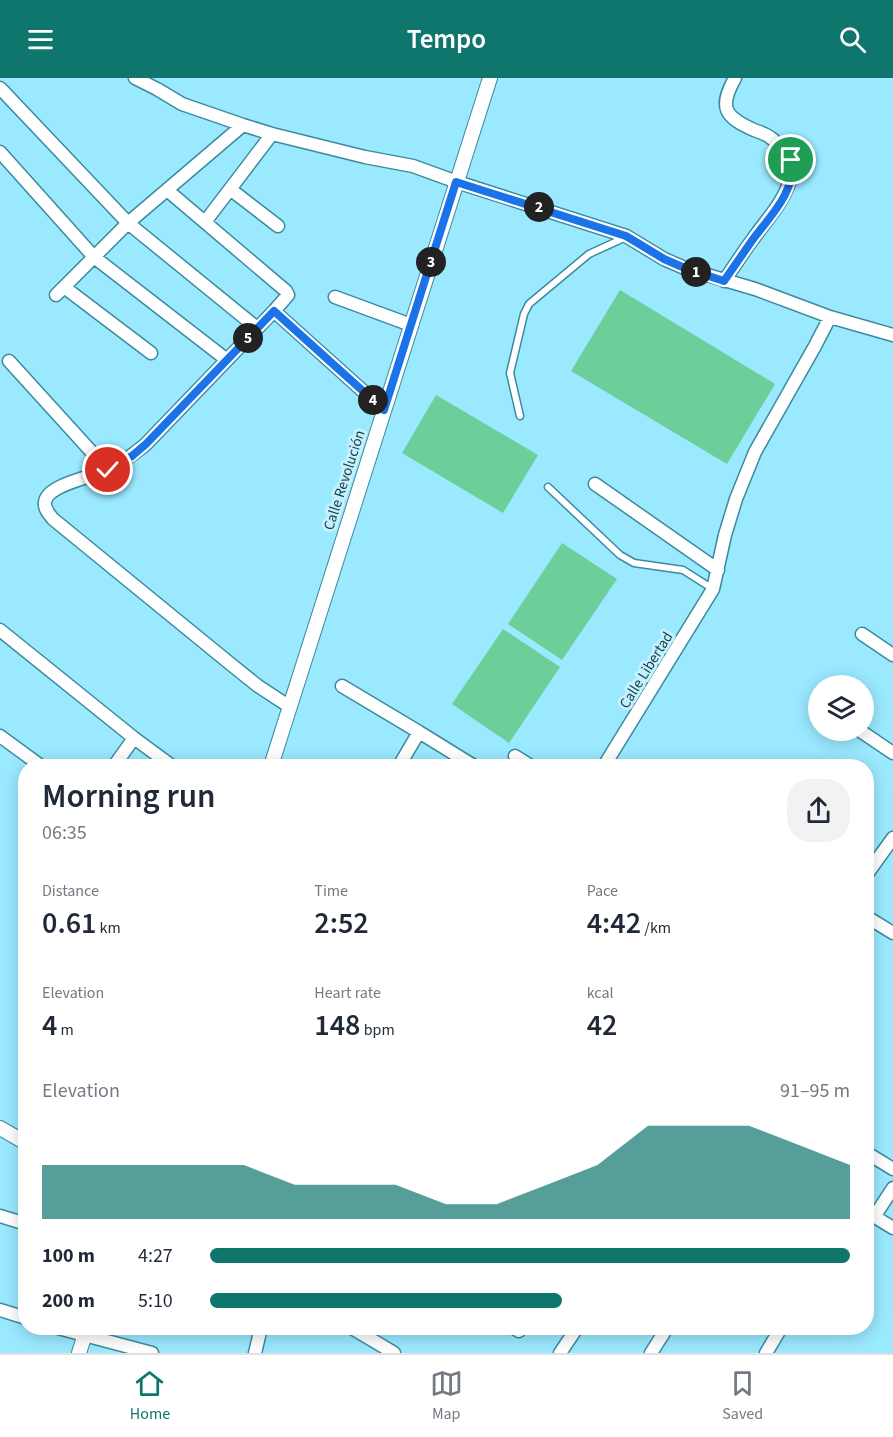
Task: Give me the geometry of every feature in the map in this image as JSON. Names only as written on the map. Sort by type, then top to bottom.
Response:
[{"type":"street","points":[[135,78],[182,104],[243,125],[365,157],[413,166],[626,236],[664,259],[687,269],[755,288],[830,316],[893,335]]},
{"type":"street","name":"Calle Revolución","points":[[273,759],[490,78]]},
{"type":"street","points":[[724,281],[783,198],[792,168],[791,160],[770,137],[739,123],[729,113],[725,104],[726,95],[735,78]]},
{"type":"street","points":[[0,88],[128,223],[257,328]]},
{"type":"street","points":[[151,353],[60,291],[128,223],[243,125]]},
{"type":"street","points":[[205,222],[272,134]]},
{"type":"street","points":[[0,152],[94,257],[227,360]]},
{"type":"street","points":[[230,189],[278,226]]},
{"type":"street","points":[[167,190],[288,295],[146,444],[132,456],[108,470],[60,487],[46,498],[46,510],[53,519],[233,666],[290,707]]},
{"type":"street","points":[[335,297],[411,325]]},
{"type":"street","points":[[274,311],[384,410]]},
{"type":"street","points":[[713,589],[725,534],[755,452],[830,316]]},
{"type":"street","points":[[9,361],[108,470]]},
{"type":"street","points":[[595,484],[718,570]]},
{"type":"street","name":"Calle Libertad","points":[[608,759],[713,589]]},
{"type":"street","points":[[0,630],[162,759]]},
{"type":"street","points":[[862,634],[893,655]]},
{"type":"street","points":[[342,686],[463,759]]},
{"type":"street","points":[[403,759],[419,732]]},
{"type":"street","points":[[0,736],[31,759]]},
{"type":"street","points":[[119,759],[134,738]]},
{"type":"street","points":[[874,740],[893,753]]},
{"type":"street","points":[[515,756],[520,759]]},
{"type":"street","points":[[874,866],[891,845]]},
{"type":"street","points":[[874,921],[893,933]]},
{"type":"street","points":[[0,1128],[18,1138]]},
{"type":"street","points":[[874,1157],[893,1169]]},
{"type":"street","points":[[874,1210],[893,1188]]},
{"type":"street","points":[[0,1216],[18,1222]]},
{"type":"street","points":[[874,1216],[893,1228]]},
{"type":"street","points":[[0,1310],[18,1316]]},
{"type":"street","points":[[79,1353],[85,1335]]},
{"type":"street","points":[[95,1335],[152,1353]]},
{"type":"street","points":[[255,1353],[259,1335]]},
{"type":"street","points":[[364,1335],[394,1353]]},
{"type":"street","points":[[560,1353],[572,1335]]},
{"type":"street","points":[[651,1353],[663,1335]]},
{"type":"street","points":[[766,1353],[777,1335]]},
{"type":"lane","points":[[520,416],[510,373],[524,314],[529,303],[589,254],[626,236]]},
{"type":"lane","points":[[548,488],[620,555],[634,563],[683,570],[713,589]]},
{"type":"green space","points":[[620,290],[775,384],[727,464],[571,371]]},
{"type":"green space","points":[[436,395],[538,455],[503,513],[402,453]]},
{"type":"green space","points":[[562,543],[617,579],[562,660],[508,624]]},
{"type":"green space","points":[[503,629],[560,667],[509,743],[452,704]]},
{"type":"route","points":[[108,470],[132,456],[146,444],[274,311],[384,410],[456,182],[626,236],[664,259],[724,281],[783,198],[791,177],[791,160]]}]
